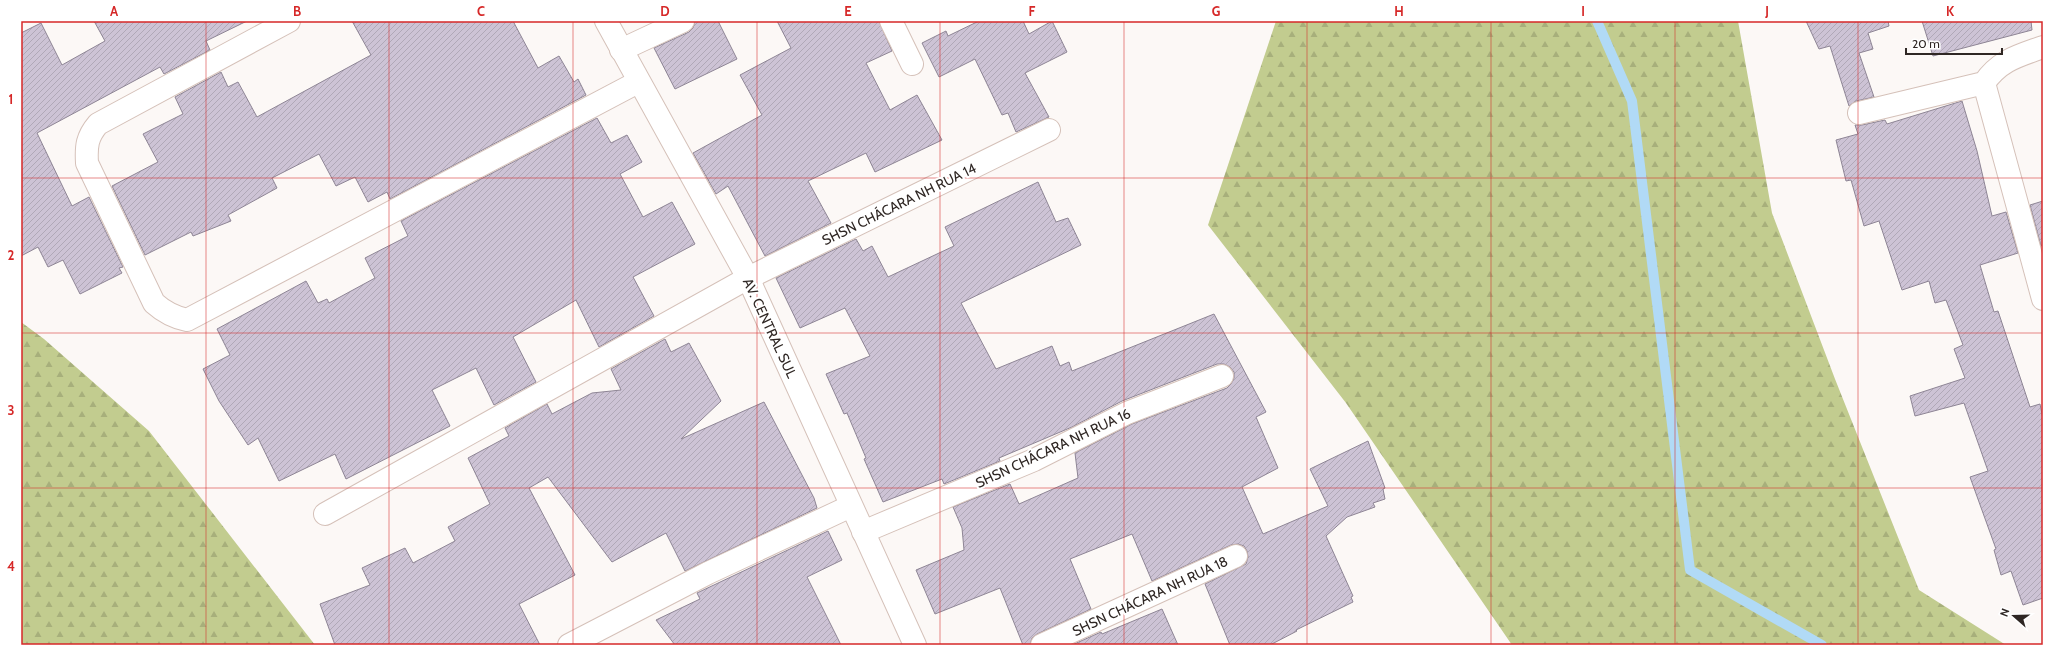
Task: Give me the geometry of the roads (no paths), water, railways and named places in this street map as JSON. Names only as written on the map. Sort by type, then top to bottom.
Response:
[{"type":"street","points":[[289,21],[98,124],[89,135],[86,148],[87,163],[154,303],[165,313],[187,320],[638,82]]},
{"type":"street","name":"AV. CENTRAL SUL","points":[[606,21],[638,82],[748,278],[862,532],[915,645]]},
{"type":"street","points":[[621,50],[683,21]]},
{"type":"street","points":[[891,21],[912,64]]},
{"type":"street","points":[[1859,113],[1984,83],[1993,70],[2010,60],[2043,47]]},
{"type":"street","points":[[1984,83],[2043,299]]},
{"type":"street","name":"SHSN CHÁCARA NH RUA 14","points":[[325,514],[748,278],[1049,130]]},
{"type":"street","name":"SHSN CHÁCARA NH RUA 16","points":[[862,532],[1034,460],[1127,413],[1222,376]]},
{"type":"street","points":[[569,645],[708,573],[851,506]]},
{"type":"street","name":"SHSN CHÁCARA NH RUA 18","points":[[1042,645],[1236,556]]},
{"type":"waterway","points":[[1597,21],[1632,101],[1690,570],[1822,645]]}]
